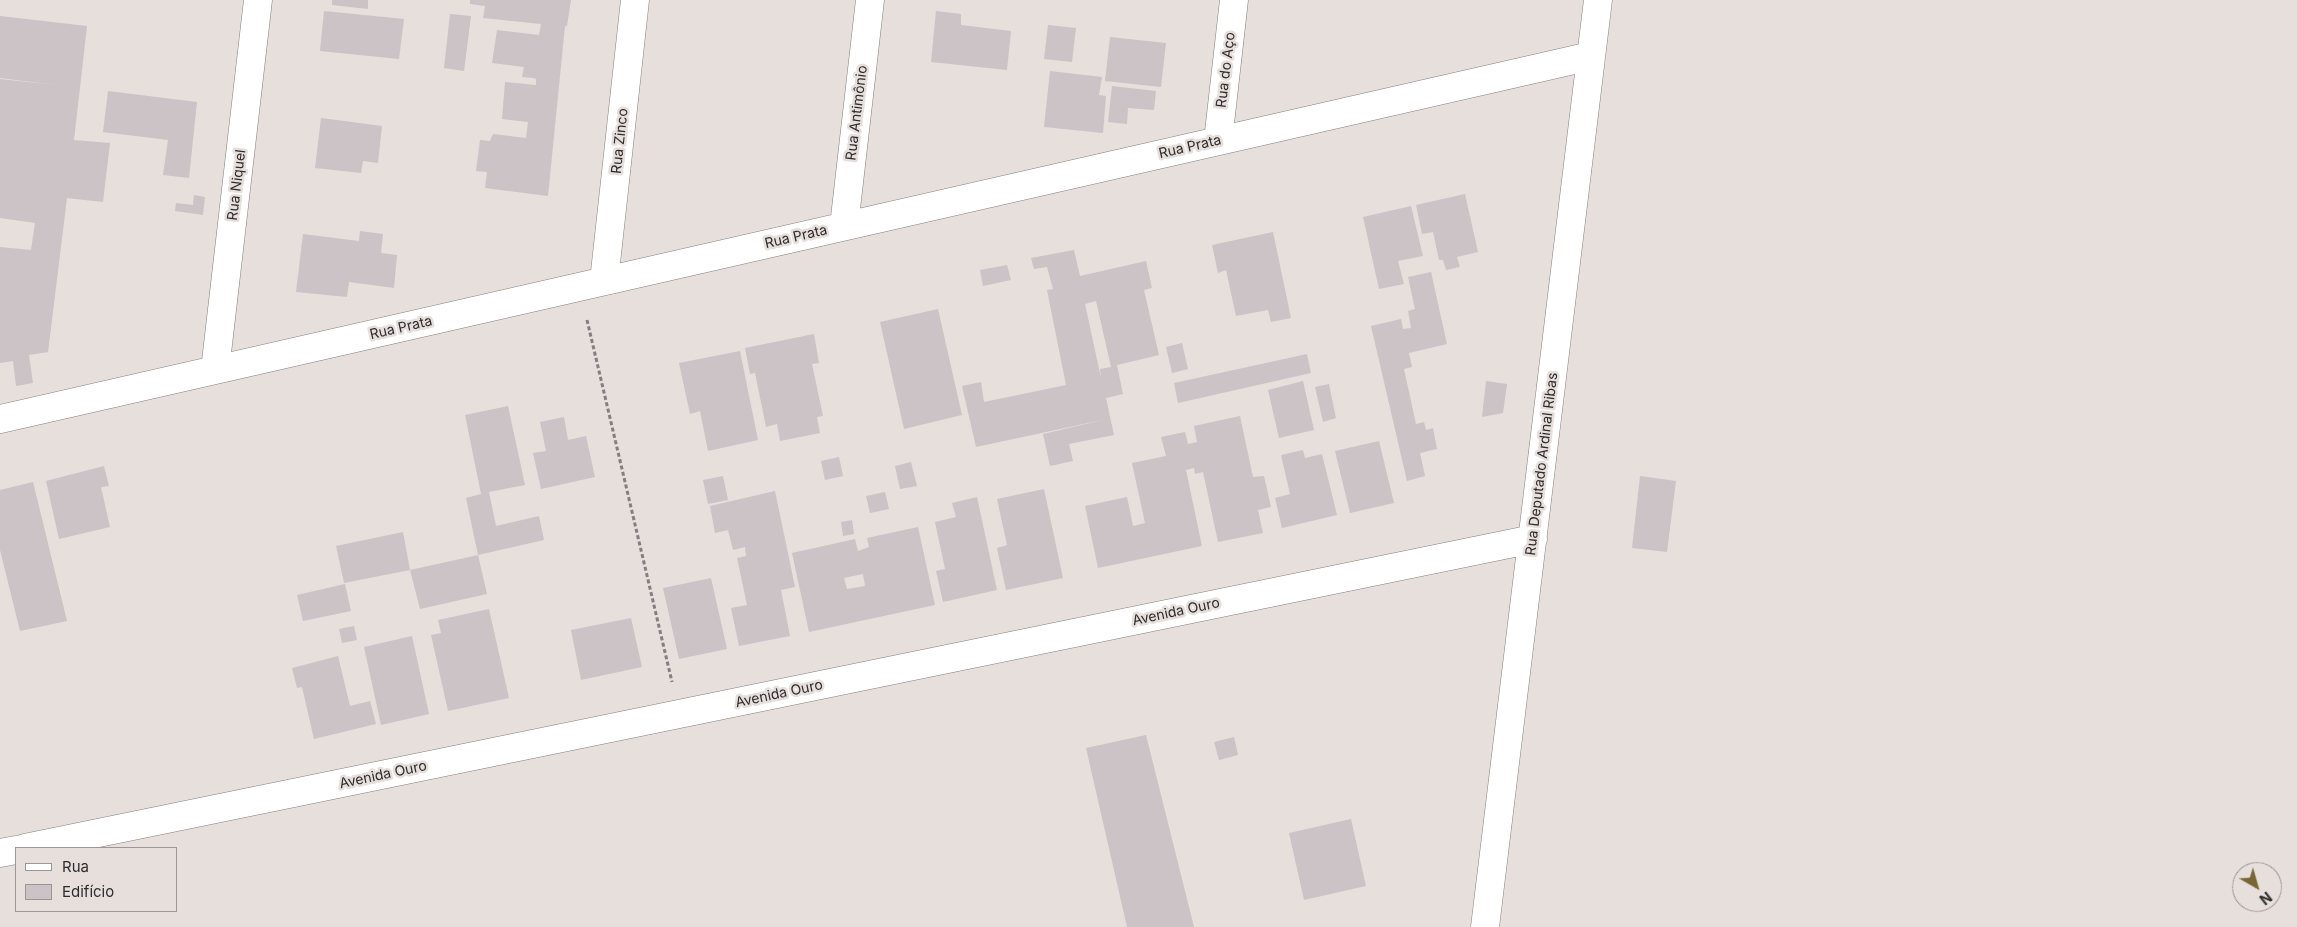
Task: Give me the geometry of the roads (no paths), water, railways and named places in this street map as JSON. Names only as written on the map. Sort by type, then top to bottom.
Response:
[{"type":"street","name":"Rua Niquel","points":[[215,370],[258,0]]},
{"type":"street","name":"Rua Zinco","points":[[592,284],[635,0]]},
{"type":"street","name":"Rua Antimônio","points":[[844,226],[870,0]]},
{"type":"street","name":"Rua do Aço","points":[[1218,141],[1234,0]]},
{"type":"street","name":"Rua Deputado Ardinal Ribas","points":[[1485,927],[1534,538],[1598,0]]},
{"type":"street","name":"Rua Prata","points":[[0,419],[1591,56]]},
{"type":"street","name":"Avenida Ouro","points":[[30,847],[1534,538]]},
{"type":"street","points":[[0,853],[15,850]]}]
